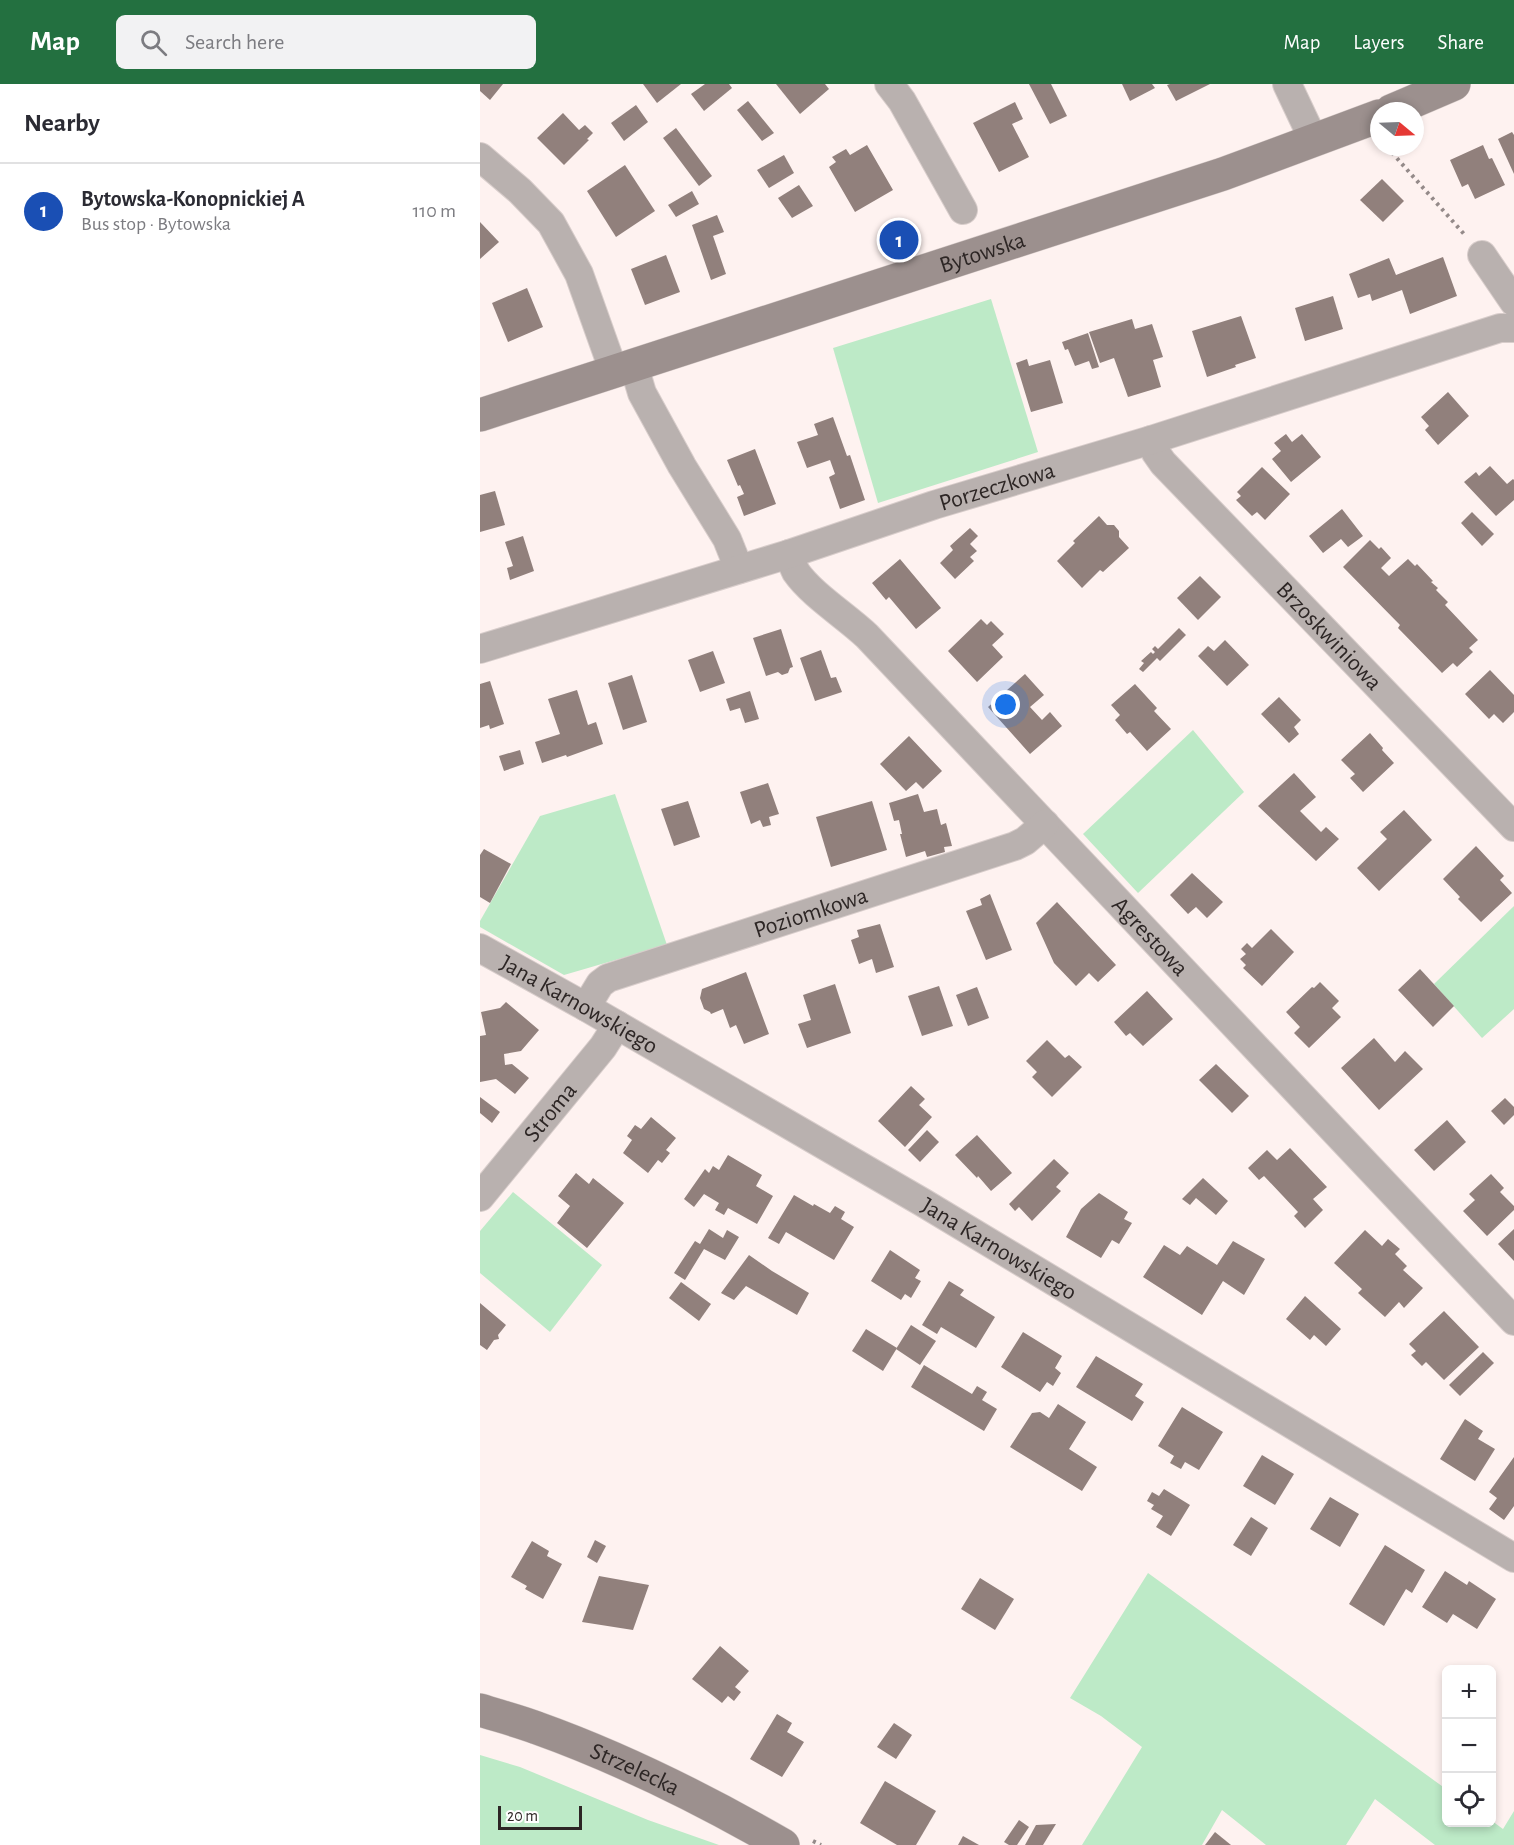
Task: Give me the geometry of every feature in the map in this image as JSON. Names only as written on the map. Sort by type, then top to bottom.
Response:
[{"type":"street","points":[[889,84],[902,101],[963,210]]},
{"type":"street","points":[[1287,84],[1314,141]]},
{"type":"street","points":[[1412,102],[1454,84]]},
{"type":"street","name":"Bytowska","points":[[480,415],[1224,174],[1370,119]]},
{"type":"street","points":[[480,157],[520,191],[551,223],[579,274],[624,369],[642,393],[682,466],[727,539],[739,569]]},
{"type":"street","points":[[1482,255],[1514,302]]},
{"type":"street","name":"Porzeczkowa","points":[[480,649],[789,554],[934,505],[1151,440],[1500,328],[1514,328]]},
{"type":"street","name":"Brzoskwiniowa","points":[[1151,440],[1163,463],[1514,827]]},
{"type":"street","name":"Agrestowa","points":[[789,554],[795,569],[806,584],[867,636],[1514,1321]]},
{"type":"street","name":"Poziomkowa","points":[[586,1007],[600,984],[608,978],[1015,846],[1045,824]]},
{"type":"street","name":"Jana Karnowskiego","points":[[480,948],[922,1202],[1514,1558]]},
{"type":"street","name":"Stroma","points":[[480,1197],[603,1047],[617,1025]]},
{"type":"street","name":"Strzelecka","points":[[480,1710],[537,1728],[645,1773],[783,1845]]},
{"type":"path","points":[[1395,156],[1482,255]]},
{"type":"green space","points":[[991,299],[1038,452],[878,503],[833,348]]},
{"type":"green space","points":[[1193,730],[1244,792],[1138,893],[1083,834]]},
{"type":"green space","points":[[615,794],[667,945],[564,975],[480,927],[480,921],[540,816]]},
{"type":"green space","points":[[1514,906],[1514,1009],[1482,1038],[1434,984]]},
{"type":"green space","points":[[513,1192],[602,1265],[550,1332],[480,1273],[480,1231]]},
{"type":"green space","points":[[1148,1573],[1442,1786],[1442,1827],[1496,1827],[1496,1824],[1503,1829],[1514,1811],[1514,1845],[1435,1845],[1375,1799],[1346,1845],[1266,1845],[1222,1810],[1202,1845],[1082,1845],[1142,1747],[1101,1716],[1070,1698]]},
{"type":"green space","points":[[480,1755],[520,1767],[648,1820],[719,1845],[480,1845]]},
{"type":"building","points":[[480,84],[503,84],[490,100],[480,91]]},
{"type":"building","points":[[643,84],[681,84],[657,103]]},
{"type":"building","points":[[705,84],[729,84],[732,88],[704,111],[691,94]]},
{"type":"building","points":[[776,84],[825,84],[829,89],[800,114]]},
{"type":"building","points":[[1029,84],[1051,84],[1067,116],[1050,124]]},
{"type":"building","points":[[1122,84],[1152,84],[1155,88],[1130,101]]},
{"type":"building","points":[[1210,84],[1176,101],[1167,85]]},
{"type":"building","points":[[748,101],[774,133],[762,141],[737,110]]},
{"type":"building","points":[[1015,102],[1023,119],[1012,124],[1029,157],[999,172],[973,123]]},
{"type":"building","points":[[636,105],[648,122],[624,141],[611,123]]},
{"type":"building","points":[[563,113],[579,130],[585,125],[593,133],[564,165],[537,138]]},
{"type":"building","points":[[676,128],[712,176],[699,186],[663,138]]},
{"type":"building","points":[[1512,132],[1514,135],[1514,174],[1498,139]]},
{"type":"building","points":[[867,145],[893,190],[855,212],[829,167],[836,162],[832,157],[846,149],[850,155]]},
{"type":"building","points":[[1483,145],[1505,185],[1475,199],[1468,184],[1462,187],[1450,160]]},
{"type":"building","points":[[784,155],[794,173],[769,188],[757,170]]},
{"type":"building","points":[[625,165],[655,211],[616,237],[587,191]]},
{"type":"building","points":[[1382,179],[1404,201],[1383,222],[1360,200]]},
{"type":"building","points":[[799,185],[813,206],[792,218],[778,198]]},
{"type":"building","points":[[692,191],[699,204],[676,217],[668,205]]},
{"type":"building","points":[[717,215],[724,232],[713,236],[726,274],[711,280],[692,225]]},
{"type":"building","points":[[480,222],[499,242],[480,259]]},
{"type":"building","points":[[666,255],[680,292],[645,305],[631,269]]},
{"type":"building","points":[[1443,257],[1457,296],[1410,314],[1402,290],[1372,301],[1370,294],[1358,298],[1349,274],[1389,258],[1396,275]]},
{"type":"building","points":[[527,288],[543,327],[508,342],[492,303]]},
{"type":"building","points":[[1333,296],[1343,329],[1305,341],[1295,308]]},
{"type":"building","points":[[1241,316],[1256,358],[1207,377],[1192,331]]},
{"type":"building","points":[[1132,319],[1135,329],[1152,324],[1163,357],[1153,360],[1161,387],[1128,397],[1114,358],[1100,363],[1089,332]]},
{"type":"building","points":[[1088,333],[1099,367],[1092,369],[1089,361],[1075,366],[1068,349],[1065,350],[1062,342]]},
{"type":"building","points":[[1027,359],[1029,366],[1050,360],[1063,403],[1031,412],[1016,363]]},
{"type":"building","points":[[1448,392],[1469,416],[1438,445],[1425,430],[1429,426],[1421,417]]},
{"type":"building","points":[[833,417],[847,456],[850,455],[865,500],[840,509],[829,477],[835,474],[830,460],[807,468],[797,442],[818,435],[814,424]]},
{"type":"building","points":[[1286,434],[1292,442],[1302,434],[1321,457],[1291,482],[1272,459],[1281,451],[1274,443]]},
{"type":"building","points":[[755,449],[776,504],[744,516],[737,497],[744,494],[727,460]]},
{"type":"building","points":[[1490,466],[1507,484],[1514,480],[1514,500],[1496,516],[1464,482],[1476,472],[1479,476]]},
{"type":"building","points":[[1262,467],[1290,494],[1265,520],[1257,512],[1252,516],[1236,500],[1241,496],[1237,492]]},
{"type":"building","points":[[495,491],[505,525],[480,532],[480,495]]},
{"type":"building","points":[[1342,509],[1363,536],[1348,547],[1341,539],[1323,553],[1309,536]]},
{"type":"building","points":[[1472,512],[1494,534],[1482,546],[1461,523]]},
{"type":"building","points":[[1099,516],[1107,525],[1114,525],[1119,531],[1119,537],[1129,548],[1103,572],[1100,570],[1082,588],[1057,561],[1075,543],[1073,541]]},
{"type":"building","points":[[970,528],[978,536],[970,544],[977,551],[970,557],[974,561],[955,579],[940,563],[953,550],[950,546]]},
{"type":"building","points":[[523,536],[534,571],[510,580],[507,568],[513,566],[505,542]]},
{"type":"building","points":[[1370,540],[1379,549],[1381,547],[1391,558],[1381,568],[1389,576],[1408,559],[1415,566],[1417,564],[1448,602],[1445,605],[1478,640],[1469,648],[1473,652],[1457,667],[1453,663],[1442,673],[1398,628],[1400,625],[1343,567]]},
{"type":"building","points":[[900,559],[941,608],[916,629],[889,597],[886,600],[872,583]]},
{"type":"building","points":[[1200,576],[1221,597],[1198,620],[1177,598]]},
{"type":"building","points":[[981,619],[987,625],[991,621],[1004,634],[992,645],[1003,657],[977,682],[948,651]]},
{"type":"building","points":[[1179,628],[1186,635],[1160,661],[1157,658],[1143,672],[1139,669],[1144,663],[1141,661],[1151,652],[1153,654],[1155,652],[1152,649],[1155,646],[1158,649]]},
{"type":"building","points":[[781,629],[793,667],[788,673],[782,675],[778,672],[766,676],[753,638]]},
{"type":"building","points":[[1225,640],[1249,665],[1227,686],[1198,656],[1208,646],[1214,651]]},
{"type":"building","points":[[821,650],[831,678],[836,677],[842,692],[815,701],[800,658]]},
{"type":"building","points":[[713,651],[725,683],[700,692],[688,660]]},
{"type":"building","points":[[1490,670],[1514,695],[1514,712],[1503,723],[1494,714],[1489,719],[1465,694]]},
{"type":"building","points":[[1025,674],[1044,695],[1030,707],[1042,720],[1050,712],[1062,726],[1030,754],[988,707]]},
{"type":"building","points":[[632,675],[647,722],[623,730],[608,683]]},
{"type":"building","points":[[490,681],[504,724],[490,729],[489,725],[480,728],[480,684]]},
{"type":"building","points":[[1135,684],[1157,708],[1154,711],[1171,729],[1147,751],[1130,732],[1127,734],[1115,720],[1120,715],[1111,705]]},
{"type":"building","points":[[577,690],[588,725],[596,722],[603,744],[542,763],[535,742],[560,734],[548,699]]},
{"type":"building","points":[[750,691],[759,719],[745,723],[740,708],[730,711],[726,699]]},
{"type":"building","points":[[1279,697],[1301,720],[1294,727],[1299,734],[1289,743],[1261,714]]},
{"type":"building","points":[[1370,733],[1394,763],[1363,792],[1350,778],[1355,774],[1341,760]]},
{"type":"building","points":[[909,736],[942,771],[923,789],[916,782],[906,791],[880,764]]},
{"type":"building","points":[[520,750],[524,764],[504,771],[499,756]]},
{"type":"building","points":[[1294,773],[1316,797],[1300,811],[1321,832],[1326,827],[1339,839],[1316,861],[1258,806]]},
{"type":"building","points":[[768,783],[779,814],[769,817],[771,825],[763,827],[760,820],[751,824],[740,792]]},
{"type":"building","points":[[918,794],[924,812],[937,809],[941,825],[946,823],[952,846],[944,847],[945,852],[927,857],[925,851],[906,857],[899,820],[894,821],[889,803]]},
{"type":"building","points":[[688,801],[700,837],[674,846],[661,809]]},
{"type":"building","points":[[872,801],[887,850],[831,867],[816,817]]},
{"type":"building","points":[[1404,810],[1432,840],[1379,891],[1357,868],[1387,839],[1380,832]]},
{"type":"building","points":[[1476,846],[1504,876],[1500,880],[1512,893],[1481,922],[1458,899],[1460,897],[1443,879]]},
{"type":"building","points":[[484,849],[511,864],[490,903],[480,897],[480,855]]},
{"type":"building","points":[[1192,873],[1223,902],[1207,918],[1196,907],[1188,914],[1170,895]]},
{"type":"building","points":[[990,894],[1012,950],[986,960],[966,911],[982,905],[980,899]]},
{"type":"building","points":[[1057,902],[1116,965],[1098,982],[1089,973],[1076,986],[1054,963],[1036,923]]},
{"type":"building","points":[[880,924],[894,967],[876,973],[872,959],[859,964],[851,940],[859,937],[857,930]]},
{"type":"building","points":[[1271,929],[1294,952],[1262,986],[1243,968],[1246,965],[1240,959],[1246,954],[1241,949],[1247,943],[1252,948]]},
{"type":"building","points":[[1420,969],[1454,1006],[1433,1027],[1398,990]]},
{"type":"building","points":[[746,972],[769,1034],[744,1044],[736,1025],[730,1028],[723,1009],[711,1014],[704,1009],[700,998],[702,989]]},
{"type":"building","points":[[1320,982],[1339,1001],[1332,1008],[1341,1017],[1309,1048],[1294,1033],[1300,1027],[1286,1012]]},
{"type":"building","points":[[835,984],[851,1033],[807,1048],[798,1024],[811,1020],[803,995]]},
{"type":"building","points":[[939,986],[953,1026],[922,1036],[908,996]]},
{"type":"building","points":[[977,987],[989,1018],[968,1026],[956,995]]},
{"type":"building","points":[[1147,991],[1173,1019],[1143,1046],[1130,1033],[1126,1036],[1114,1022]]},
{"type":"building","points":[[506,1002],[539,1030],[521,1051],[504,1054],[505,1065],[512,1064],[529,1078],[515,1094],[496,1079],[480,1082],[480,1036],[486,1035],[481,1012],[500,1008]]},
{"type":"building","points":[[1374,1038],[1395,1062],[1405,1051],[1423,1069],[1379,1110],[1341,1068]]},
{"type":"building","points":[[1047,1040],[1065,1058],[1069,1055],[1082,1067],[1052,1097],[1032,1077],[1037,1072],[1026,1061]]},
{"type":"building","points":[[1216,1064],[1249,1096],[1232,1113],[1199,1080]]},
{"type":"building","points":[[911,1086],[925,1099],[919,1105],[932,1117],[905,1147],[878,1121]]},
{"type":"building","points":[[480,1097],[500,1112],[492,1123],[480,1113]]},
{"type":"building","points":[[1505,1098],[1514,1107],[1514,1115],[1504,1125],[1491,1111]]},
{"type":"building","points":[[651,1117],[676,1138],[666,1150],[670,1153],[662,1163],[658,1160],[648,1173],[623,1153],[632,1140],[627,1136],[635,1125],[641,1129]]},
{"type":"building","points":[[1447,1120],[1466,1142],[1434,1171],[1414,1150]]},
{"type":"building","points":[[927,1130],[939,1142],[920,1162],[908,1150]]},
{"type":"building","points":[[977,1135],[1012,1173],[991,1191],[955,1155]]},
{"type":"building","points":[[1290,1148],[1327,1187],[1313,1199],[1323,1210],[1305,1228],[1294,1216],[1298,1212],[1264,1176],[1259,1180],[1248,1168],[1267,1150],[1277,1160]]},
{"type":"building","points":[[728,1155],[762,1175],[756,1186],[773,1196],[757,1224],[728,1208],[724,1215],[715,1210],[719,1203],[704,1194],[694,1207],[684,1199],[705,1169],[709,1173],[713,1166],[719,1170]]},
{"type":"building","points":[[1054,1159],[1069,1173],[1056,1187],[1061,1191],[1032,1221],[1019,1207],[1015,1211],[1009,1204]]},
{"type":"building","points":[[576,1173],[589,1184],[593,1178],[624,1203],[587,1248],[557,1223],[570,1206],[558,1196]]},
{"type":"building","points":[[1491,1174],[1504,1188],[1500,1192],[1514,1206],[1514,1210],[1487,1236],[1463,1211],[1475,1200],[1469,1194]]},
{"type":"building","points":[[1203,1178],[1228,1201],[1216,1215],[1196,1198],[1190,1205],[1182,1199]]},
{"type":"building","points":[[1099,1193],[1128,1212],[1124,1219],[1132,1223],[1119,1244],[1112,1240],[1101,1258],[1066,1237],[1081,1209]]},
{"type":"building","points":[[794,1195],[830,1213],[835,1206],[845,1212],[841,1219],[854,1227],[834,1260],[786,1232],[779,1244],[768,1238]]},
{"type":"building","points":[[709,1229],[723,1238],[727,1230],[739,1237],[725,1260],[704,1249],[685,1280],[674,1273],[695,1241],[700,1244]]},
{"type":"building","points":[[1514,1229],[1514,1261],[1498,1244]]},
{"type":"building","points":[[1365,1230],[1382,1246],[1388,1239],[1400,1249],[1395,1254],[1407,1266],[1403,1270],[1423,1288],[1404,1308],[1399,1302],[1385,1317],[1358,1293],[1362,1289],[1334,1263]]},
{"type":"building","points":[[1233,1241],[1265,1259],[1244,1295],[1223,1281],[1202,1315],[1143,1277],[1164,1245],[1180,1255],[1187,1246],[1217,1265]]},
{"type":"building","points":[[890,1250],[920,1270],[915,1278],[921,1281],[911,1298],[905,1294],[901,1300],[871,1281]]},
{"type":"building","points":[[749,1255],[809,1293],[797,1315],[746,1286],[734,1300],[721,1293]]},
{"type":"building","points":[[949,1281],[964,1290],[960,1295],[995,1317],[976,1348],[941,1327],[937,1334],[922,1325]]},
{"type":"building","points":[[681,1282],[711,1304],[699,1321],[669,1298]]},
{"type":"building","points":[[1305,1296],[1341,1329],[1326,1346],[1314,1335],[1310,1340],[1286,1319]]},
{"type":"building","points":[[480,1303],[506,1325],[498,1335],[499,1339],[494,1340],[487,1350],[480,1345]]},
{"type":"building","points":[[1444,1311],[1479,1347],[1444,1380],[1426,1362],[1422,1366],[1411,1355],[1416,1351],[1409,1344]]},
{"type":"building","points":[[911,1325],[936,1341],[920,1365],[896,1349]]},
{"type":"building","points":[[866,1329],[897,1348],[883,1371],[852,1351]]},
{"type":"building","points":[[1023,1332],[1062,1356],[1055,1368],[1061,1373],[1053,1386],[1047,1382],[1040,1392],[1001,1367]]},
{"type":"building","points":[[1483,1352],[1494,1363],[1460,1396],[1449,1385]]},
{"type":"building","points":[[1096,1356],[1143,1384],[1135,1396],[1144,1402],[1132,1421],[1076,1387]]},
{"type":"building","points":[[924,1365],[972,1394],[977,1386],[987,1392],[982,1400],[997,1409],[984,1431],[911,1387]]},
{"type":"building","points":[[1058,1404],[1086,1422],[1069,1449],[1097,1467],[1082,1491],[1010,1447],[1032,1413],[1040,1412],[1049,1418]]},
{"type":"building","points":[[1182,1407],[1223,1432],[1199,1470],[1185,1462],[1181,1469],[1170,1463],[1174,1456],[1158,1446]]},
{"type":"building","points":[[1465,1419],[1483,1431],[1478,1439],[1495,1449],[1475,1481],[1440,1459]]},
{"type":"building","points":[[1262,1455],[1294,1474],[1275,1505],[1243,1486]]},
{"type":"building","points":[[1514,1457],[1514,1506],[1504,1520],[1489,1509],[1497,1498],[1489,1492]]},
{"type":"building","points":[[1164,1489],[1190,1505],[1171,1536],[1156,1527],[1163,1516],[1151,1509],[1154,1505],[1147,1501],[1152,1492],[1159,1496]]},
{"type":"building","points":[[1330,1497],[1359,1514],[1340,1547],[1310,1529]]},
{"type":"building","points":[[1251,1517],[1268,1528],[1251,1556],[1233,1545]]},
{"type":"building","points":[[595,1540],[606,1546],[597,1563],[587,1557]]},
{"type":"building","points":[[532,1541],[549,1551],[547,1556],[562,1564],[543,1599],[525,1589],[527,1586],[511,1577]]},
{"type":"building","points":[[1385,1545],[1425,1570],[1412,1593],[1406,1589],[1384,1626],[1349,1604]]},
{"type":"building","points":[[1445,1571],[1467,1585],[1469,1581],[1496,1599],[1477,1629],[1453,1614],[1447,1623],[1422,1607]]},
{"type":"building","points":[[599,1576],[649,1585],[633,1630],[582,1622]]},
{"type":"building","points":[[980,1578],[1014,1599],[995,1630],[961,1609]]},
{"type":"building","points":[[720,1646],[749,1671],[735,1687],[741,1692],[734,1701],[728,1696],[722,1703],[692,1679]]},
{"type":"building","points":[[777,1714],[792,1723],[787,1732],[804,1742],[782,1777],[750,1759]]},
{"type":"building","points":[[894,1723],[912,1735],[896,1759],[877,1747]]},
{"type":"building","points":[[885,1781],[936,1811],[916,1845],[897,1845],[860,1823]]},
{"type":"building","points":[[1019,1820],[1029,1827],[1017,1845],[1009,1845],[1004,1842]]},
{"type":"building","points":[[1056,1824],[1043,1845],[1025,1845],[1036,1825]]},
{"type":"building","points":[[1215,1832],[1231,1845],[1205,1845]]},
{"type":"building","points":[[963,1836],[979,1845],[958,1845]]},
{"type":"place","name":"Bytowska-Konopnickiej A","points":[[899,240]]}]
